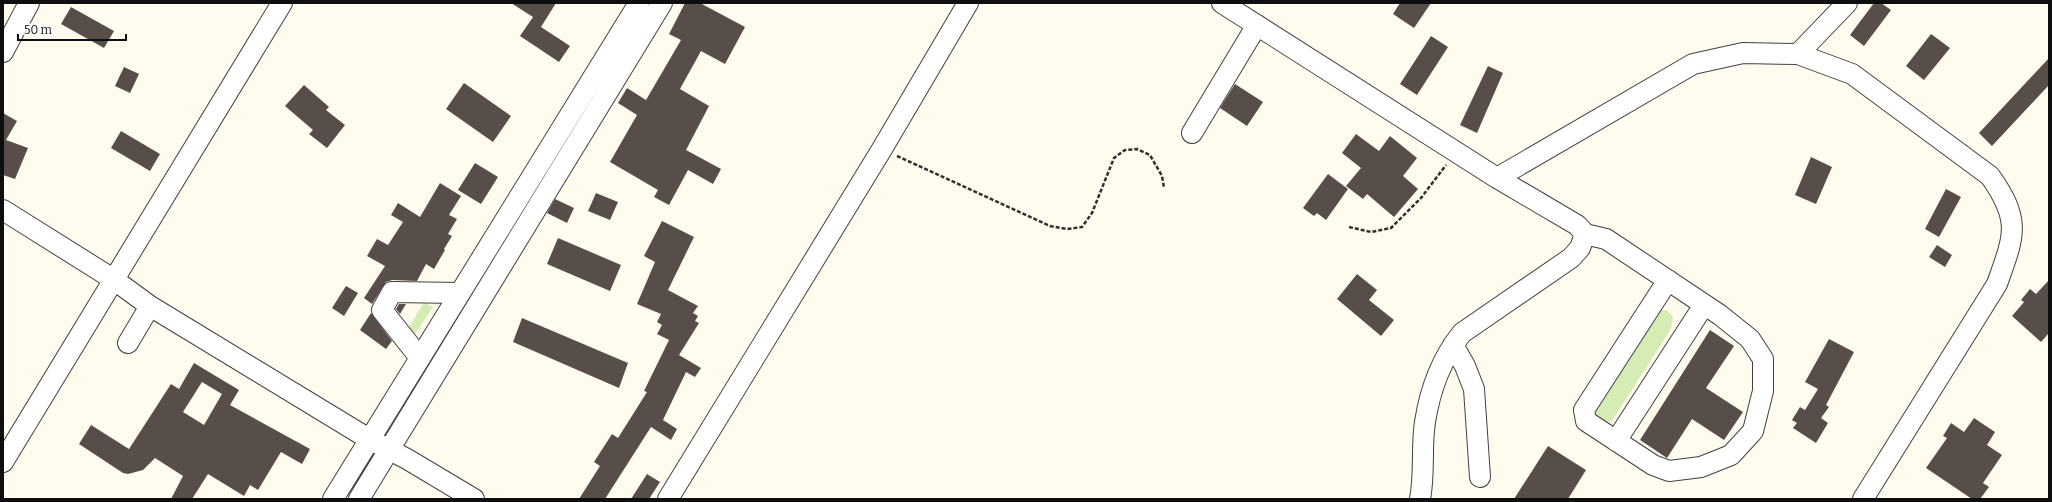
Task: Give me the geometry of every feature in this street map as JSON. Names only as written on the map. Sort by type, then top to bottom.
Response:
[{"type":"street","points":[[3,52],[29,3]]},
{"type":"street","points":[[3,462],[113,278],[282,3]]},
{"type":"street","points":[[333,499],[640,3]]},
{"type":"street","points":[[359,499],[662,3]]},
{"type":"street","points":[[668,499],[882,149],[968,3]]},
{"type":"street","points":[[1222,3],[1243,9],[1257,25],[1497,178],[1577,225],[1585,234],[1606,239],[1668,280],[1704,305],[1720,315],[1750,339],[1762,359],[1764,392],[1753,431],[1731,455],[1701,468],[1669,471],[1653,465],[1586,421],[1584,410],[1668,280]]},
{"type":"street","points":[[1798,54],[1847,3]]},
{"type":"street","points":[[1192,133],[1257,25]]},
{"type":"street","points":[[1497,178],[1693,64],[1743,53],[1798,54],[1852,74],[1990,176],[2003,194],[2013,228],[2010,247],[1997,284],[1863,499]]},
{"type":"street","points":[[3,210],[113,278],[150,306],[369,439],[474,499]]},
{"type":"street","points":[[1420,499],[1425,422],[1434,386],[1453,345],[1462,333],[1571,258],[1580,248],[1585,234]]},
{"type":"street","points":[[420,358],[382,310],[392,292],[460,293]]},
{"type":"street","points":[[1616,441],[1704,305]]},
{"type":"street","points":[[128,343],[150,306]]},
{"type":"street","points":[[1453,345],[1465,366],[1474,389],[1480,477]]},
{"type":"path","points":[[882,149],[1050,226],[1067,230],[1082,227],[1092,213],[1114,158],[1125,150],[1137,149],[1150,155],[1162,176],[1164,188]]},
{"type":"path","points":[[1349,226],[1371,232],[1391,228],[1421,198],[1456,152]]},
{"type":"green space","points":[[424,302],[433,307],[415,334],[408,329]]},
{"type":"green space","points":[[1659,309],[1668,311],[1673,317],[1671,329],[1612,421],[1604,424],[1596,422],[1591,408]]},
{"type":"building","points":[[511,3],[556,3],[541,27],[570,46],[559,62],[520,36],[533,17]]},
{"type":"building","points":[[685,3],[700,3],[745,27],[725,64],[701,51],[680,89],[709,106],[686,150],[721,169],[713,184],[688,170],[669,205],[654,197],[658,190],[610,162],[637,115],[618,103],[627,88],[646,100],[681,40],[669,34]]},
{"type":"building","points":[[1400,3],[1431,3],[1414,28],[1393,14]]},
{"type":"building","points":[[1874,3],[1881,3],[1891,10],[1864,46],[1850,35]]},
{"type":"building","points":[[71,7],[114,31],[104,48],[61,24]]},
{"type":"building","points":[[1931,34],[1950,48],[1924,80],[1906,66]]},
{"type":"building","points":[[1431,36],[1448,47],[1417,95],[1400,84]]},
{"type":"building","points":[[2049,58],[2049,85],[1992,146],[1979,133]]},
{"type":"building","points":[[1488,66],[1503,73],[1477,133],[1460,125]]},
{"type":"building","points":[[124,67],[139,74],[130,93],[115,86]]},
{"type":"building","points":[[464,83],[511,116],[493,142],[446,109]]},
{"type":"building","points":[[1235,84],[1263,102],[1247,126],[1220,108]]},
{"type":"building","points":[[304,85],[329,107],[326,110],[345,125],[327,148],[309,134],[313,130],[285,106]]},
{"type":"building","points":[[3,113],[17,121],[6,140],[28,148],[15,179],[3,175]]},
{"type":"building","points":[[121,131],[160,154],[150,171],[111,148]]},
{"type":"building","points":[[1356,134],[1379,151],[1390,136],[1417,158],[1403,176],[1418,189],[1394,217],[1367,194],[1363,199],[1346,186],[1361,168],[1342,153]]},
{"type":"building","points":[[1811,157],[1832,167],[1816,204],[1795,195]]},
{"type":"building","points":[[475,163],[498,177],[481,204],[458,190]]},
{"type":"building","points":[[1328,174],[1348,189],[1326,220],[1317,213],[1314,216],[1303,208]]},
{"type":"building","points":[[440,183],[461,196],[449,215],[457,219],[448,234],[452,236],[444,249],[445,250],[434,269],[426,264],[417,281],[392,280],[386,282],[372,304],[364,298],[385,266],[367,256],[377,239],[388,245],[403,222],[391,215],[398,203],[420,217]]},
{"type":"building","points":[[1946,189],[1961,197],[1939,237],[1925,229]]},
{"type":"building","points":[[596,193],[618,202],[610,220],[588,211]]},
{"type":"building","points":[[555,199],[574,208],[567,223],[547,213]]},
{"type":"building","points":[[662,221],[694,237],[668,290],[698,306],[693,313],[698,316],[695,321],[699,323],[679,355],[701,368],[695,377],[686,372],[663,420],[677,429],[671,440],[651,427],[605,499],[579,499],[600,466],[594,462],[612,434],[618,438],[647,392],[644,391],[669,340],[657,334],[662,325],[657,322],[661,314],[637,304],[655,262],[644,256]]},
{"type":"building","points":[[558,238],[621,265],[610,291],[547,264]]},
{"type":"building","points":[[1937,245],[1952,255],[1945,267],[1929,257]]},
{"type":"building","points":[[1357,274],[1377,290],[1369,300],[1394,320],[1381,336],[1337,299]]},
{"type":"building","points":[[2049,280],[2049,333],[2041,342],[2012,316],[2024,302],[2021,300],[2030,289],[2036,294]]},
{"type":"building","points":[[346,286],[358,293],[344,316],[332,308]]},
{"type":"building","points":[[399,304],[406,304],[400,314],[396,309]]},
{"type":"building","points":[[371,313],[392,341],[386,349],[360,330]]},
{"type":"building","points":[[522,318],[628,363],[619,388],[513,342]]},
{"type":"building","points":[[1710,330],[1734,346],[1706,388],[1743,412],[1724,440],[1692,419],[1667,458],[1640,440]]},
{"type":"building","points":[[1829,339],[1854,352],[1826,405],[1829,407],[1821,418],[1828,423],[1816,443],[1793,428],[1797,423],[1792,420],[1800,407],[1805,410],[1818,389],[1805,382]]},
{"type":"building","points":[[194,363],[239,390],[230,405],[310,449],[302,464],[281,452],[258,490],[250,485],[244,496],[208,474],[192,499],[171,499],[183,476],[155,458],[143,470],[128,474],[123,473],[79,444],[91,425],[129,449],[171,384],[179,389]],"holes":[[[202,382],[222,394],[204,425],[183,412]]]},
{"type":"building","points":[[1974,418],[1995,432],[1987,445],[2002,455],[1983,483],[1989,487],[1980,499],[1972,499],[1926,468],[1947,438],[1943,436],[1951,423],[1964,432]]},
{"type":"building","points":[[1548,446],[1586,470],[1568,499],[1514,499]]},
{"type":"building","points":[[647,474],[660,482],[649,499],[631,499]]}]
